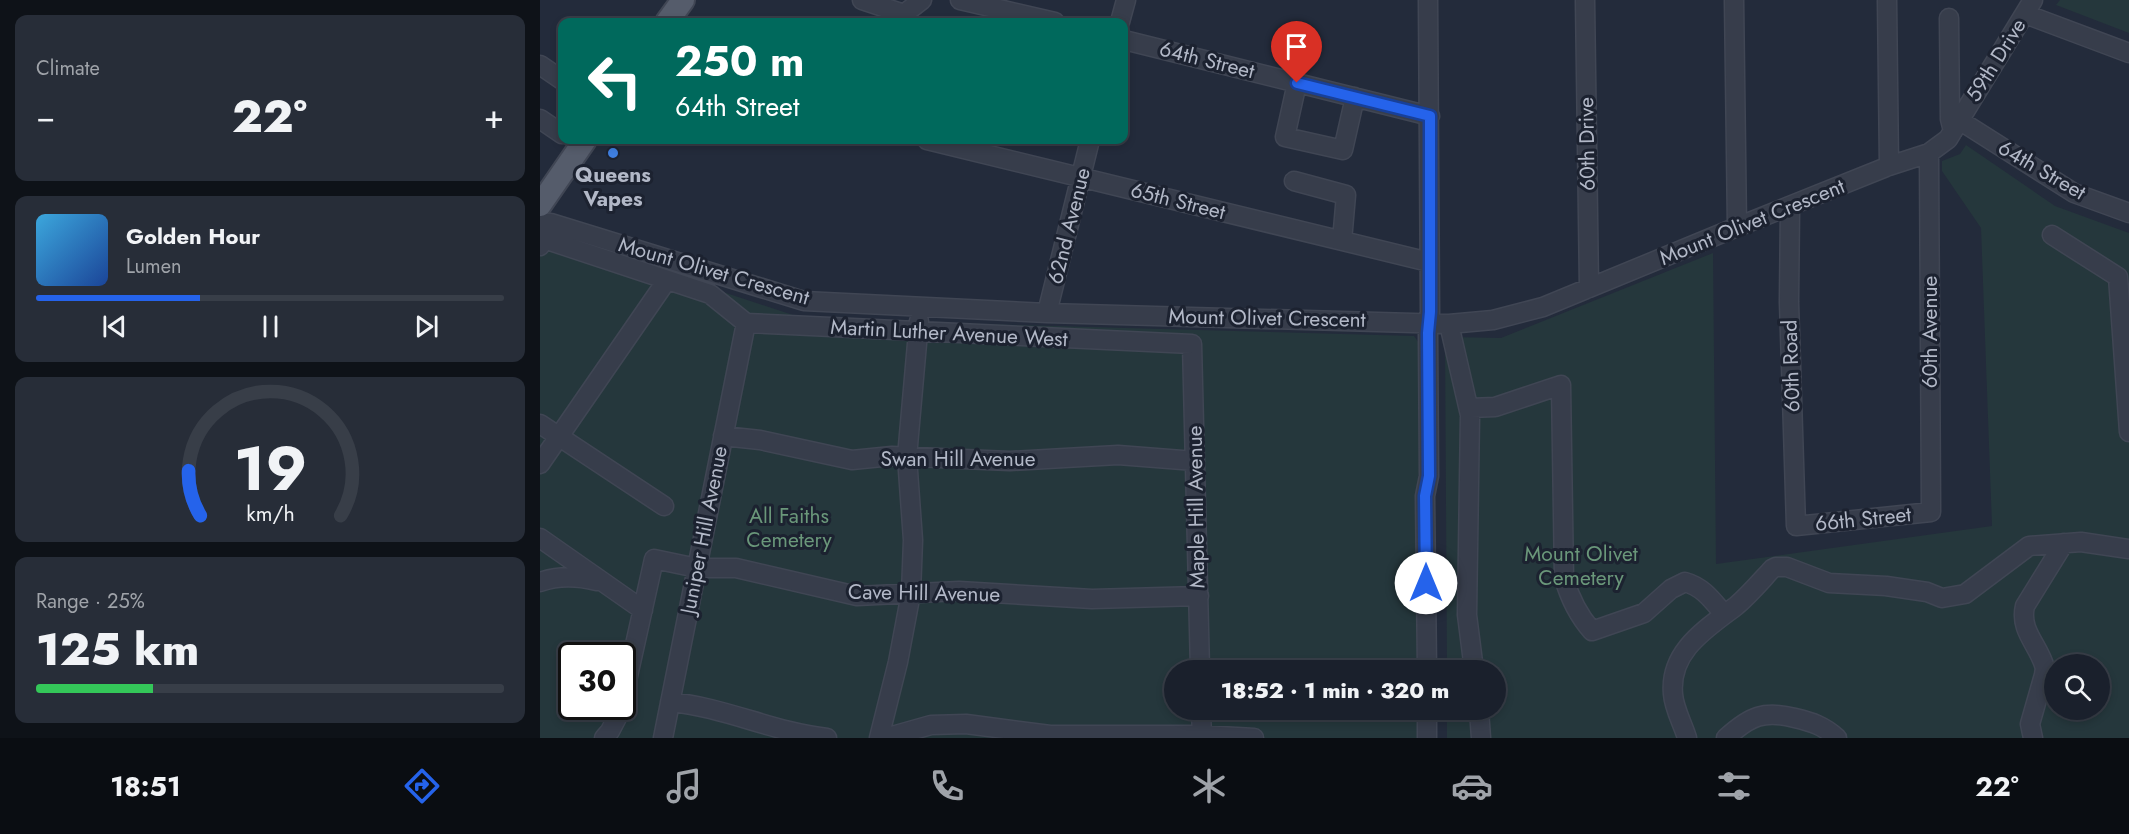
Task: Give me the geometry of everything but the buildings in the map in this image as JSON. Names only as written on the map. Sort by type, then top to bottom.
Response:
[{"type":"main road","points":[[670,18],[683,0]]},
{"type":"main road","points":[[540,205],[573,144]]},
{"type":"street","points":[[862,0],[904,14],[922,0]]},
{"type":"street","points":[[960,0],[991,15],[1018,18]]},
{"type":"street","points":[[1121,18],[1126,0]]},
{"type":"street","points":[[1427,660],[1425,496],[1429,476],[1428,333],[1430,322],[1428,0]]},
{"type":"street","name":"60th Drive","points":[[1585,0],[1588,288]]},
{"type":"street","points":[[1734,0],[1737,227]]},
{"type":"street","points":[[1887,0],[1889,166]]},
{"type":"street","points":[[2029,7],[2129,53]]},
{"type":"street","name":"59th Drive","points":[[1956,126],[2029,7]]},
{"type":"street","points":[[1949,18],[1950,119],[1956,126]]},
{"type":"street","name":"64th Street","points":[[1128,40],[1430,116]]},
{"type":"street","points":[[540,65],[558,77]]},
{"type":"street","points":[[1297,83],[1285,137],[1342,150],[1355,97]]},
{"type":"street","points":[[540,119],[558,130]]},
{"type":"street","name":"64th Street","points":[[1956,126],[2074,193],[2129,213]]},
{"type":"street","name":"Mount Olivet Crescent","points":[[541,236],[551,223],[804,301],[1047,313],[1449,324],[1493,320],[1543,307],[1889,166],[1929,153],[1948,139],[1956,126]]},
{"type":"street","name":"65th Street","points":[[944,144],[1429,262]]},
{"type":"street","name":"62nd Avenue","points":[[1047,313],[1089,144]]},
{"type":"street","name":"60th Avenue","points":[[1929,153],[1931,512]]},
{"type":"street","points":[[1294,181],[1347,195],[1342,241]]},
{"type":"street","name":"60th Road","points":[[1790,207],[1789,302],[1796,526]]},
{"type":"street","points":[[2052,234],[2118,277],[2129,432]]},
{"type":"street","points":[[541,236],[710,294],[746,323]]},
{"type":"street","points":[[540,464],[667,280]]},
{"type":"street","points":[[879,738],[898,662],[911,593],[914,540],[907,457],[921,307]]},
{"type":"street","name":"Martin Luther Avenue West","points":[[746,323],[1192,344]]},
{"type":"street","name":"Juniper Hill Avenue","points":[[663,738],[746,323]]},
{"type":"street","points":[[1449,324],[1469,408],[1467,615],[1473,660]]},
{"type":"street","name":"Maple Hill Avenue","points":[[1192,344],[1200,660]]},
{"type":"street","points":[[1469,408],[1495,406],[1561,385],[1564,578],[1569,597],[1579,616],[1592,631],[1644,613],[1671,590],[1685,582],[1695,585],[1708,594],[1724,614]]},
{"type":"street","points":[[540,424],[664,506]]},
{"type":"street","name":"Swan Hill Avenue","points":[[723,436],[760,440],[852,460],[892,456],[1010,461],[1118,455],[1195,461]]},
{"type":"street","name":"66th Street","points":[[1796,526],[1931,512]]},
{"type":"street","points":[[540,538],[643,610],[636,642]]},
{"type":"street","points":[[1687,738],[1673,697],[1672,677],[1683,653],[1689,643],[1737,605],[1776,567],[1787,567],[1829,583],[1886,586],[1927,592],[1942,598],[1965,594],[2029,546],[2081,542],[2129,549]]},
{"type":"street","points":[[2033,738],[2030,724],[2044,668],[2024,626],[2023,612],[2064,543]]},
{"type":"street","name":"Cave Hill Avenue","points":[[643,610],[654,559],[697,568],[736,568],[857,596],[959,591],[1092,599],[1198,596]]},
{"type":"street","points":[[540,582],[554,577],[572,576],[604,583]]},
{"type":"street","points":[[670,702],[692,704],[777,729],[827,738]]},
{"type":"street","points":[[1726,738],[1738,727],[1760,716],[1776,713],[1818,724],[1837,738]]},
{"type":"street","points":[[604,738],[615,720]]},
{"type":"street","points":[[615,738],[619,720]]},
{"type":"street","points":[[1201,720],[1202,736]]},
{"type":"street","points":[[1427,720],[1427,738]]},
{"type":"street","points":[[1480,720],[1481,738]]},
{"type":"street","points":[[885,738],[931,725],[954,724],[1050,736],[1254,738]]},
{"type":"green space","points":[[2060,0],[2129,0],[2129,33],[2056,5]]},
{"type":"green space","name":"Mount Olivet Cemetery","points":[[1966,145],[2055,206],[2129,233],[2129,738],[1447,738],[1447,720],[1506,720],[1506,660],[1447,660],[1445,337],[1501,338],[1713,253],[1716,564],[1992,526],[1981,228],[1942,171],[1942,161],[1960,154]]},
{"type":"green space","name":"All Faiths Cemetery","points":[[544,233],[805,319],[1414,336],[1419,343],[1420,466],[1416,493],[1418,660],[1164,660],[1164,720],[1418,720],[1418,738],[540,738],[540,239]]},
{"type":"place","name":"Queens Vapes","points":[[613,153]]},
{"type":"route","points":[[1297,83],[1430,116],[1429,476],[1425,496],[1426,583]]}]
